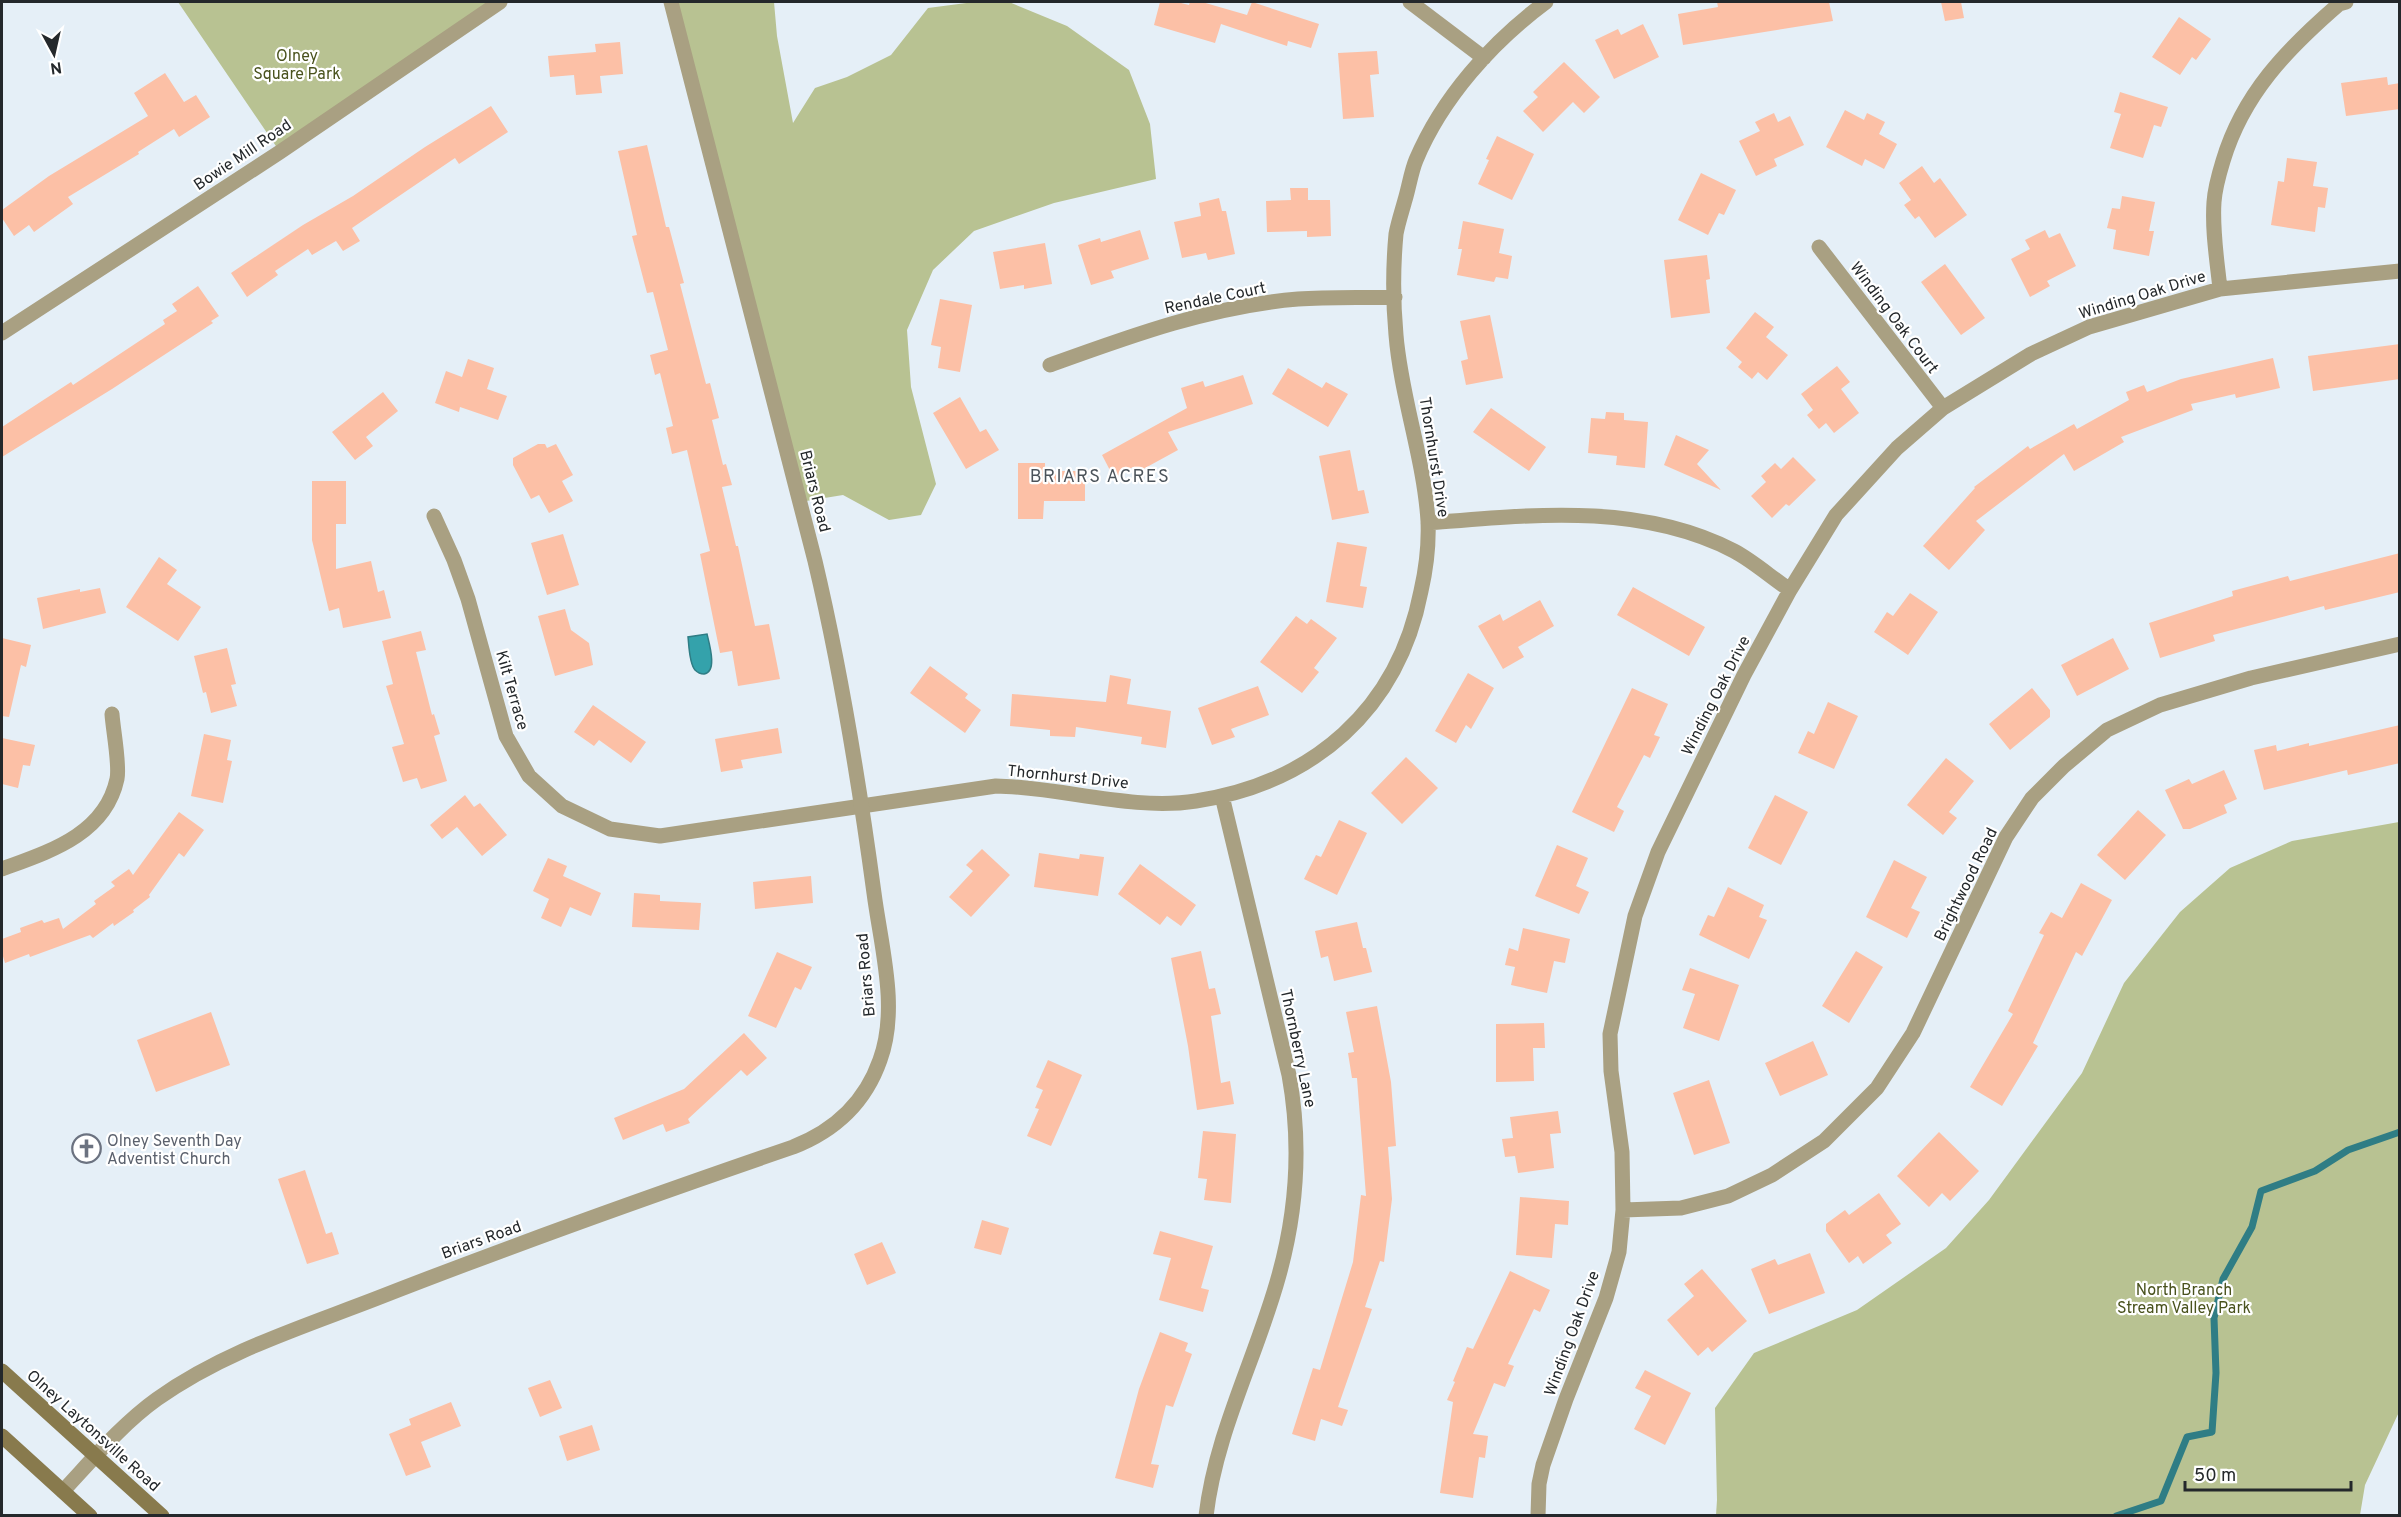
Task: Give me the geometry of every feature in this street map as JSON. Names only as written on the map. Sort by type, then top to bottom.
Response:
[{"type":"main road","name":"Olney Laytonsville Road","points":[[2,1371],[162,1515]]},
{"type":"main road","points":[[2,1436],[90,1515]]},
{"type":"street","name":"Bowie Mill Road","points":[[2,333],[280,152],[500,2]]},
{"type":"street","name":"Briars Road","points":[[63,1491],[96,1455],[155,1400],[196,1373],[229,1357],[430,1277],[823,1134],[850,1111],[869,1086],[881,1059],[887,1027],[886,981],[862,806],[836,648],[671,2]]},
{"type":"street","points":[[1410,2],[1484,58]]},
{"type":"street","name":"Thornhurst Drive","points":[[862,806],[996,786],[1052,790],[1146,803],[1195,801],[1222,796],[1260,786],[1304,764],[1341,738],[1374,702],[1399,662],[1416,621],[1425,574],[1428,523],[1396,335],[1396,232],[1416,161],[1444,108],[1484,58],[1518,22],[1546,2]]},
{"type":"street","points":[[2220,289],[2214,238],[2214,200],[2231,132],[2267,74],[2300,38],[2339,4],[2346,2]]},
{"type":"street","name":"Winding Oak Court","points":[[1819,247],[1943,408]]},
{"type":"street","name":"Winding Oak Drive","points":[[1538,1515],[1539,1484],[1543,1466],[1566,1399],[1606,1298],[1619,1252],[1623,1210],[1622,1152],[1611,1071],[1610,1034],[1635,916],[1658,852],[1744,675],[1790,590],[1836,515],[1897,448],[1943,408],[2031,354],[2089,327],[2220,289],[2400,271]]},
{"type":"street","name":"Rendale Court","points":[[1050,364],[1146,330],[1214,312],[1297,299],[1395,297]]},
{"type":"street","points":[[1428,523],[1532,514],[1636,520],[1677,528],[1734,551],[1790,590]]},
{"type":"street","name":"Kilt Terrace","points":[[434,516],[454,560],[468,599],[506,736],[529,776],[562,806],[610,829],[660,836],[862,806]]},
{"type":"street","name":"Brightwood Road","points":[[1623,1210],[1681,1208],[1728,1196],[1772,1175],[1824,1141],[1877,1088],[1913,1033],[2006,837],[2032,798],[2064,766],[2107,730],[2160,705],[2229,685],[2400,645]]},
{"type":"street","points":[[2,869],[48,852],[87,830],[103,814],[118,778],[112,714]]},
{"type":"street","name":"Thornberry Lane","points":[[1206,1515],[1209,1491],[1223,1436],[1279,1277],[1291,1222],[1296,1163],[1294,1105],[1289,1075],[1222,796]]},
{"type":"green space","name":"Olney Square Park","points":[[178,2],[501,2],[280,152]]},
{"type":"green space","points":[[671,2],[774,2],[777,36],[793,123],[815,88],[847,77],[891,55],[928,8],[974,2],[1009,2],[1067,26],[1129,70],[1150,124],[1156,179],[1054,203],[974,231],[933,270],[907,330],[911,387],[936,484],[921,515],[889,520],[843,495],[800,502]]},
{"type":"green space","name":"North Branch Stream Valley Park","points":[[2399,822],[2399,1412],[2365,1485],[2360,1515],[1716,1515],[1715,1408],[1754,1353],[1857,1310],[1946,1248],[1989,1200],[2082,1073],[2124,983],[2180,912],[2230,868],[2292,841]]},
{"type":"water","points":[[707,634],[712,663],[708,672],[703,674],[693,667],[688,637]]},
{"type":"building","points":[[1160,2],[1189,5],[1190,2],[1202,2],[1247,15],[1252,2],[1319,24],[1311,48],[1288,41],[1287,46],[1221,24],[1215,43],[1154,25]]},
{"type":"building","points":[[1717,2],[1829,2],[1833,21],[1683,45],[1678,14],[1718,7]]},
{"type":"building","points":[[1941,2],[1961,2],[1964,18],[1945,21]]},
{"type":"building","points":[[2179,17],[2211,39],[2196,60],[2192,57],[2180,75],[2152,57]]},
{"type":"building","points":[[1643,24],[1659,57],[1614,79],[1595,40],[1618,29],[1621,35]]},
{"type":"building","points":[[620,42],[623,74],[600,76],[602,93],[576,95],[574,75],[550,77],[548,56],[596,52],[595,44]]},
{"type":"building","points":[[1377,51],[1379,74],[1370,75],[1374,117],[1343,119],[1338,53]]},
{"type":"building","points":[[1564,62],[1600,97],[1584,113],[1573,102],[1543,132],[1523,111],[1538,97],[1533,92]]},
{"type":"building","points":[[165,73],[184,102],[196,95],[210,117],[179,137],[174,129],[138,152],[139,154],[68,197],[73,204],[34,232],[29,225],[14,236],[2,218],[2,210],[49,176],[148,116],[134,93]]},
{"type":"building","points":[[2387,77],[2388,85],[2400,83],[2400,109],[2346,116],[2341,83]]},
{"type":"building","points":[[2120,92],[2168,107],[2161,127],[2154,125],[2143,158],[2110,148],[2121,114],[2114,112]]},
{"type":"building","points":[[491,106],[508,132],[459,164],[455,158],[352,228],[360,241],[343,251],[336,241],[312,255],[308,249],[275,271],[278,275],[247,297],[231,273]]},
{"type":"building","points":[[1845,110],[1864,120],[1867,113],[1885,122],[1879,134],[1897,144],[1884,169],[1865,159],[1862,166],[1826,147]]},
{"type":"building","points":[[1774,113],[1778,122],[1790,116],[1804,145],[1774,159],[1777,166],[1756,176],[1739,141],[1760,131],[1755,122]]},
{"type":"building","points":[[1497,136],[1534,154],[1512,200],[1478,184]]},
{"type":"building","points":[[647,145],[666,227],[669,227],[684,283],[680,284],[706,384],[710,383],[719,418],[712,420],[723,465],[726,464],[732,485],[722,487],[736,546],[738,546],[755,626],[769,624],[780,679],[738,686],[732,651],[720,653],[700,554],[710,551],[687,450],[672,454],[666,428],[673,426],[660,373],[655,375],[650,355],[668,350],[653,292],[647,293],[632,236],[637,235],[618,151]]},
{"type":"building","points":[[2287,158],[2317,162],[2313,186],[2328,188],[2325,208],[2318,207],[2315,232],[2271,225],[2278,181],[2284,182]]},
{"type":"building","points":[[1922,166],[1934,183],[1940,178],[1967,215],[1935,238],[1919,216],[1915,219],[1904,205],[1911,200],[1899,183]]},
{"type":"building","points":[[1701,173],[1736,190],[1724,215],[1719,213],[1708,235],[1678,220]]},
{"type":"building","points":[[1290,188],[1308,188],[1308,200],[1330,200],[1331,236],[1307,237],[1307,231],[1267,232],[1266,201],[1291,200]]},
{"type":"building","points":[[2122,196],[2155,202],[2149,231],[2154,231],[2149,256],[2113,249],[2116,230],[2107,228],[2112,208],[2120,209]]},
{"type":"building","points":[[1219,198],[1222,211],[1226,211],[1235,254],[1208,260],[1206,253],[1182,258],[1174,222],[1201,216],[1199,203]]},
{"type":"building","points":[[1463,221],[1504,229],[1499,253],[1512,256],[1508,279],[1496,277],[1494,282],[1457,275],[1462,249],[1458,249]]},
{"type":"building","points":[[1140,230],[1149,259],[1111,271],[1114,278],[1091,285],[1078,245],[1100,238],[1101,242]]},
{"type":"building","points":[[2045,230],[2049,238],[2060,233],[2076,266],[2047,281],[2050,286],[2030,297],[2011,259],[2030,249],[2025,240]]},
{"type":"building","points":[[1045,243],[1052,284],[1024,289],[1024,285],[1000,289],[993,252]]},
{"type":"building","points":[[1707,255],[1710,279],[1706,280],[1710,313],[1671,318],[1664,260]]},
{"type":"building","points":[[1945,264],[1985,318],[1961,335],[1921,282]]},
{"type":"building","points":[[198,286],[219,316],[211,321],[213,323],[2,457],[2,427],[71,382],[73,385],[165,324],[163,320],[177,311],[172,304]]},
{"type":"building","points":[[940,299],[972,305],[960,372],[938,368],[941,347],[931,345]]},
{"type":"building","points":[[1755,312],[1774,327],[1766,337],[1788,355],[1767,380],[1758,372],[1752,379],[1738,367],[1742,362],[1726,348]]},
{"type":"building","points":[[1490,315],[1503,378],[1466,385],[1461,361],[1468,359],[1460,321]]},
{"type":"building","points":[[2400,344],[2400,379],[2313,391],[2308,356]]},
{"type":"building","points":[[2273,358],[2280,388],[2236,398],[2235,394],[2191,404],[2193,410],[2121,437],[2124,442],[2074,471],[2064,454],[1976,521],[1985,530],[1949,570],[1923,546],[1974,487],[2028,446],[2030,449],[2074,424],[2077,429],[2129,400],[2126,392],[2144,385],[2147,392],[2181,379]]},
{"type":"building","points":[[468,359],[494,368],[487,389],[507,396],[498,420],[460,407],[459,412],[435,403],[446,371],[462,377]]},
{"type":"building","points":[[1837,366],[1850,382],[1841,389],[1859,413],[1834,433],[1826,423],[1819,429],[1807,415],[1813,410],[1801,394]]},
{"type":"building","points":[[1288,368],[1322,388],[1326,382],[1348,394],[1328,427],[1272,394]]},
{"type":"building","points":[[1243,375],[1253,404],[1168,432],[1178,450],[1136,473],[1133,467],[1114,478],[1102,455],[1187,408],[1181,388],[1203,381],[1205,387]]},
{"type":"building","points":[[383,392],[398,411],[366,437],[373,446],[355,460],[332,432]]},
{"type":"building","points":[[960,397],[980,432],[986,429],[999,450],[966,469],[933,413]]},
{"type":"building","points":[[1491,408],[1546,447],[1529,471],[1473,432]]},
{"type":"building","points":[[1606,412],[1624,413],[1624,420],[1648,422],[1645,468],[1616,465],[1617,456],[1588,453],[1591,418],[1605,419]]},
{"type":"building","points":[[1676,435],[1709,450],[1697,464],[1721,490],[1664,465]]},
{"type":"building","points":[[538,444],[545,444],[547,448],[556,444],[573,475],[562,481],[573,501],[549,513],[539,495],[531,499],[513,465],[513,458]]},
{"type":"building","points":[[1350,450],[1358,491],[1364,490],[1369,513],[1332,520],[1319,456]]},
{"type":"building","points":[[1793,457],[1816,480],[1789,506],[1786,504],[1772,518],[1751,496],[1766,482],[1761,476],[1775,463],[1781,469]]},
{"type":"building","points":[[1018,463],[1045,463],[1045,471],[1085,471],[1085,501],[1044,501],[1043,519],[1018,519]]},
{"type":"building","points":[[312,481],[346,481],[346,524],[336,524],[336,569],[371,561],[378,592],[384,590],[391,618],[343,628],[339,608],[329,611],[312,540]]},
{"type":"building","points":[[563,534],[579,585],[547,595],[531,543]]},
{"type":"building","points":[[1337,542],[1367,547],[1360,586],[1367,587],[1363,608],[1326,602]]},
{"type":"building","points":[[2400,553],[2400,592],[2325,610],[2324,606],[2213,635],[2215,641],[2160,658],[2149,623],[2233,596],[2232,591],[2288,576],[2290,581]]},
{"type":"building","points":[[159,557],[177,570],[167,584],[201,607],[178,641],[126,607]]},
{"type":"building","points":[[1633,587],[1705,627],[1689,656],[1617,615]]},
{"type":"building","points":[[100,588],[106,613],[43,629],[37,598],[80,589],[80,592]]},
{"type":"building","points":[[1910,593],[1938,612],[1908,655],[1874,632],[1887,612],[1893,616]]},
{"type":"building","points":[[1540,600],[1554,626],[1518,647],[1524,657],[1503,669],[1478,626],[1500,614],[1503,621]]},
{"type":"building","points":[[565,609],[571,630],[589,643],[593,665],[555,676],[538,616]]},
{"type":"building","points":[[1296,616],[1307,624],[1311,619],[1337,638],[1314,668],[1319,672],[1302,693],[1260,662]]},
{"type":"building","points":[[421,631],[426,650],[416,652],[432,715],[434,714],[440,734],[434,736],[447,781],[421,789],[417,778],[403,782],[392,747],[404,744],[386,686],[393,684],[382,641]]},
{"type":"building","points":[[2,638],[31,645],[26,667],[21,665],[9,717],[2,716]]},
{"type":"building","points":[[2113,638],[2129,669],[2077,696],[2061,665]]},
{"type":"building","points":[[227,648],[236,684],[231,685],[237,706],[211,713],[206,692],[203,693],[194,656]]},
{"type":"building","points":[[930,666],[968,694],[965,698],[981,710],[965,733],[910,693]]},
{"type":"building","points":[[1468,673],[1494,688],[1471,729],[1466,725],[1456,743],[1435,731]]},
{"type":"building","points":[[1110,675],[1131,679],[1127,704],[1171,711],[1166,748],[1141,744],[1142,737],[1076,727],[1075,737],[1050,736],[1050,730],[1010,726],[1012,694],[1106,702]]},
{"type":"building","points":[[1258,686],[1269,715],[1231,729],[1235,737],[1212,745],[1198,708]]},
{"type":"building","points":[[1632,688],[1668,704],[1654,735],[1660,737],[1650,758],[1644,755],[1617,807],[1624,811],[1614,832],[1572,812]]},
{"type":"building","points":[[2032,688],[2050,710],[2050,717],[2010,750],[1989,724]]},
{"type":"building","points":[[1828,702],[1858,716],[1834,769],[1798,753],[1808,731],[1814,734]]},
{"type":"building","points":[[593,705],[646,742],[631,763],[599,740],[594,746],[574,732]]},
{"type":"building","points":[[2400,725],[2400,763],[2348,775],[2347,770],[2264,790],[2254,750],[2276,745],[2277,751],[2309,743],[2309,746]]},
{"type":"building","points":[[778,728],[782,753],[741,760],[743,768],[721,772],[715,739]]},
{"type":"building","points":[[204,734],[231,740],[227,760],[232,761],[223,803],[191,796]]},
{"type":"building","points":[[2,738],[35,745],[30,766],[23,765],[18,788],[2,784]]},
{"type":"building","points":[[1406,757],[1438,788],[1402,824],[1371,793]]},
{"type":"building","points":[[1946,758],[1974,781],[1949,812],[1957,818],[1943,835],[1907,805]]},
{"type":"building","points":[[2224,770],[2237,799],[2224,805],[2227,813],[2190,829],[2183,829],[2165,790],[2189,779],[2192,784]]},
{"type":"building","points":[[465,795],[474,807],[480,803],[507,835],[482,856],[457,827],[442,839],[430,825]]},
{"type":"building","points":[[1775,795],[1808,812],[1781,865],[1748,848]]},
{"type":"building","points":[[2138,810],[2166,835],[2125,880],[2097,855]]},
{"type":"building","points":[[179,812],[204,830],[184,857],[179,853],[149,895],[150,897],[133,910],[134,912],[114,926],[113,923],[93,938],[90,935],[30,957],[29,954],[5,963],[2,939],[21,932],[20,928],[42,920],[44,923],[59,918],[63,929],[96,904],[94,901],[115,886],[111,882],[129,869],[133,875]]},
{"type":"building","points":[[1339,820],[1367,833],[1337,895],[1304,879],[1316,855],[1321,857]]},
{"type":"building","points":[[1557,845],[1588,858],[1576,886],[1589,892],[1579,914],[1535,896]]},
{"type":"building","points":[[982,849],[1010,875],[971,917],[949,897],[973,871],[966,865]]},
{"type":"building","points":[[1039,853],[1079,859],[1080,854],[1104,857],[1098,896],[1034,887]]},
{"type":"building","points":[[548,858],[567,866],[563,876],[601,893],[591,916],[570,907],[561,927],[541,918],[549,899],[533,891]]},
{"type":"building","points":[[1894,860],[1927,877],[1911,908],[1920,912],[1907,938],[1866,917]]},
{"type":"building","points":[[1140,864],[1196,905],[1181,926],[1167,916],[1160,925],[1118,894]]},
{"type":"building","points":[[811,876],[813,903],[755,909],[753,882]]},
{"type":"building","points":[[2081,883],[2112,900],[2082,956],[2076,952],[2033,1043],[2038,1046],[2002,1106],[1970,1087],[2013,1014],[2008,1011],[2044,935],[2039,933],[2051,912],[2062,918]]},
{"type":"building","points":[[1728,887],[1764,905],[1759,917],[1767,920],[1749,959],[1699,935],[1708,915],[1714,917]]},
{"type":"building","points":[[634,893],[660,895],[660,901],[701,903],[699,930],[632,927]]},
{"type":"building","points":[[1357,922],[1372,972],[1334,981],[1328,956],[1321,958],[1315,931]]},
{"type":"building","points":[[1523,928],[1570,939],[1565,963],[1554,961],[1547,993],[1511,985],[1515,967],[1505,965],[1509,948],[1518,951]]},
{"type":"building","points":[[1201,951],[1209,989],[1215,988],[1221,1014],[1211,1016],[1221,1083],[1230,1081],[1234,1104],[1197,1110],[1188,1046],[1171,958]]},
{"type":"building","points":[[1856,951],[1883,967],[1849,1023],[1822,1006]]},
{"type":"building","points":[[777,952],[812,967],[801,990],[795,987],[776,1028],[748,1016]]},
{"type":"building","points":[[1690,968],[1739,985],[1719,1041],[1683,1028],[1695,994],[1682,990]]},
{"type":"building","points":[[1377,1006],[1391,1082],[1396,1146],[1388,1147],[1392,1199],[1384,1262],[1380,1261],[1365,1307],[1372,1309],[1338,1407],[1348,1410],[1342,1426],[1321,1419],[1315,1441],[1292,1434],[1313,1368],[1320,1370],[1353,1262],[1361,1195],[1366,1196],[1357,1078],[1352,1078],[1348,1053],[1354,1052],[1346,1012]]},
{"type":"building","points":[[211,1012],[230,1065],[156,1092],[137,1040]]},
{"type":"building","points":[[1544,1023],[1545,1048],[1533,1048],[1534,1081],[1496,1082],[1496,1024]]},
{"type":"building","points":[[744,1033],[767,1058],[747,1076],[741,1070],[688,1119],[690,1123],[666,1132],[663,1124],[623,1140],[614,1118],[684,1089]]},
{"type":"building","points":[[1813,1041],[1828,1075],[1780,1096],[1765,1063]]},
{"type":"building","points":[[1048,1060],[1082,1075],[1051,1146],[1027,1136],[1039,1109],[1035,1108],[1043,1090],[1036,1087]]},
{"type":"building","points":[[1709,1080],[1730,1143],[1694,1155],[1673,1093]]},
{"type":"building","points":[[1558,1111],[1561,1133],[1550,1134],[1554,1168],[1518,1173],[1515,1156],[1505,1157],[1502,1139],[1513,1138],[1510,1117]]},
{"type":"building","points":[[1203,1131],[1236,1134],[1231,1203],[1204,1200],[1207,1179],[1198,1178]]},
{"type":"building","points":[[1939,1132],[1979,1171],[1950,1201],[1942,1193],[1929,1207],[1897,1176]]},
{"type":"building","points":[[305,1170],[326,1234],[332,1232],[339,1254],[307,1264],[278,1179]]},
{"type":"building","points":[[1879,1193],[1901,1224],[1886,1235],[1892,1243],[1863,1264],[1858,1256],[1849,1263],[1826,1231],[1826,1224],[1845,1210],[1849,1215]]},
{"type":"building","points":[[1520,1197],[1569,1201],[1568,1225],[1555,1224],[1552,1258],[1516,1255]]},
{"type":"building","points":[[982,1220],[1009,1228],[1001,1255],[974,1248]]},
{"type":"building","points":[[1160,1231],[1213,1246],[1201,1288],[1209,1290],[1203,1312],[1159,1300],[1171,1258],[1153,1254]]},
{"type":"building","points":[[882,1242],[896,1273],[867,1285],[854,1254]]},
{"type":"building","points":[[1810,1253],[1825,1293],[1769,1314],[1751,1269],[1775,1259],[1778,1265]]},
{"type":"building","points":[[1702,1269],[1747,1321],[1712,1352],[1708,1347],[1698,1356],[1667,1320],[1694,1296],[1684,1284]]},
{"type":"building","points":[[1510,1271],[1550,1290],[1540,1312],[1534,1309],[1508,1364],[1514,1366],[1505,1387],[1494,1383],[1473,1434],[1488,1436],[1485,1458],[1479,1457],[1473,1498],[1440,1493],[1453,1402],[1447,1400],[1467,1347],[1473,1349]]},
{"type":"building","points":[[1160,1332],[1188,1343],[1185,1351],[1192,1354],[1173,1407],[1166,1405],[1151,1464],[1159,1465],[1153,1488],[1115,1478],[1139,1389]]},
{"type":"building","points":[[1645,1370],[1691,1393],[1665,1445],[1634,1429],[1651,1396],[1635,1388]]},
{"type":"building","points":[[550,1380],[562,1408],[540,1417],[528,1388]]},
{"type":"building","points":[[451,1402],[461,1426],[421,1442],[431,1467],[406,1476],[389,1434],[411,1425],[409,1419]]},
{"type":"building","points":[[592,1425],[600,1450],[567,1461],[559,1436]]},
{"type":"waterway","points":[[2116,1516],[2161,1501],[2187,1437],[2212,1432],[2216,1373],[2214,1318],[2223,1279],[2252,1227],[2261,1191],[2315,1171],[2348,1150],[2400,1132]]},
{"type":"place","name":"Olney Seventh Day Adventist Church","points":[[86,1149]]},
{"type":"district","name":"BRIARS ACRES","points":[[1100,476]]}]
